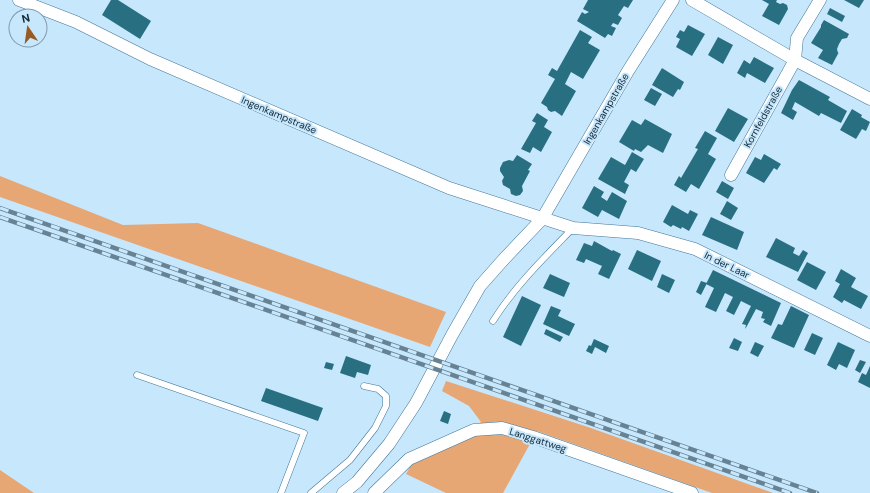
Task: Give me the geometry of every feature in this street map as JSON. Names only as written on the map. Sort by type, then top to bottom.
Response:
[{"type":"street","name":"Ingenkampstraße","points":[[19,0],[76,22],[150,59],[449,188],[542,219]]},
{"type":"street","name":"Ingenkampstraße","points":[[343,493],[357,482],[389,444],[412,409],[480,286],[542,219],[628,71],[673,0]]},
{"type":"street","points":[[692,0],[795,60],[870,99]]},
{"type":"street","name":"Kornfeldstraße","points":[[732,175],[795,60],[797,38],[820,0]]},
{"type":"street","name":"In der Laar","points":[[542,219],[573,228],[638,233],[695,249],[870,336]]},
{"type":"street","name":"Langgattweg","points":[[374,493],[410,459],[474,430],[502,428],[541,440],[692,493]]},
{"type":"lane","points":[[493,321],[504,302],[526,276],[573,228]]},
{"type":"lane","points":[[137,375],[304,434],[281,493]]},
{"type":"lane","points":[[311,493],[350,460],[375,428],[386,406],[386,396],[378,389],[364,386]]},
{"type":"shaded area","points":[[0,176],[123,225],[198,223],[446,312],[430,347],[0,197]]},
{"type":"shaded area","points":[[446,381],[588,427],[773,493],[712,493],[537,431],[503,493],[446,493],[406,474],[411,465],[481,422],[469,406],[442,391]]},
{"type":"shaded area","points":[[0,470],[34,493],[0,493]]},
{"type":"building","points":[[111,0],[118,0],[151,21],[140,39],[102,15]]},
{"type":"building","points":[[588,0],[633,0],[628,8],[624,6],[618,15],[622,18],[618,25],[613,23],[611,26],[616,28],[612,36],[608,34],[605,38],[577,21],[582,12],[585,14],[589,12],[583,9]]},
{"type":"building","points":[[762,0],[777,0],[776,2],[780,4],[783,3],[787,5],[788,9],[779,25],[762,16],[769,4]]},
{"type":"building","points":[[844,0],[864,0],[859,8]]},
{"type":"building","points":[[830,8],[845,16],[842,22],[827,14]]},
{"type":"building","points":[[824,20],[849,34],[847,38],[842,39],[839,44],[837,49],[838,53],[839,52],[832,65],[818,58],[823,50],[811,43]]},
{"type":"building","points":[[688,25],[705,34],[692,56],[676,47],[680,39],[676,37],[680,30],[684,32]]},
{"type":"building","points":[[580,30],[592,37],[588,43],[600,50],[583,79],[571,72],[565,84],[576,91],[562,116],[555,111],[551,112],[541,103],[555,79],[548,75],[552,68],[557,71]]},
{"type":"building","points":[[718,37],[733,45],[723,64],[708,55]]},
{"type":"building","points":[[754,57],[774,68],[765,83],[747,73],[745,78],[737,73],[744,60],[750,64]]},
{"type":"building","points":[[662,68],[684,82],[680,90],[678,89],[673,97],[652,85]]},
{"type":"building","points":[[799,80],[830,97],[828,100],[847,111],[841,123],[821,113],[819,116],[795,102],[792,109],[797,112],[793,120],[781,113],[792,90]]},
{"type":"building","points":[[651,88],[662,94],[655,106],[644,100]]},
{"type":"building","points":[[728,108],[748,119],[734,142],[715,131]]},
{"type":"building","points":[[852,109],[862,115],[861,117],[870,122],[866,131],[862,129],[856,139],[840,130]]},
{"type":"building","points":[[537,113],[548,120],[544,127],[552,132],[541,152],[533,147],[530,153],[521,149],[536,123],[532,121]]},
{"type":"building","points":[[645,119],[672,134],[663,153],[648,145],[641,152],[635,149],[634,151],[619,142],[632,120],[641,125]]},
{"type":"building","points":[[705,131],[717,138],[708,154],[716,159],[699,189],[691,184],[686,192],[674,185],[679,176],[681,178],[698,149],[695,148]]},
{"type":"building","points":[[632,152],[644,159],[636,172],[631,169],[624,182],[629,185],[625,194],[598,179],[611,157],[625,165]]},
{"type":"building","points":[[764,154],[781,164],[777,170],[774,168],[764,183],[746,173],[755,157],[761,160]]},
{"type":"building","points":[[517,155],[532,164],[522,186],[523,191],[520,195],[516,196],[511,194],[510,189],[503,185],[502,181],[504,177],[500,171],[500,168],[503,162],[509,160],[513,161]]},
{"type":"building","points":[[722,181],[734,188],[728,199],[716,192]]},
{"type":"building","points":[[594,186],[604,192],[601,197],[607,201],[612,192],[627,201],[619,219],[602,210],[598,217],[582,208]]},
{"type":"building","points":[[727,201],[738,208],[731,220],[720,214]]},
{"type":"building","points":[[672,205],[688,214],[690,210],[698,214],[689,231],[682,227],[681,229],[673,225],[671,227],[663,222]]},
{"type":"building","points":[[711,217],[744,232],[737,250],[702,235]]},
{"type":"building","points":[[776,238],[795,248],[793,253],[799,256],[803,250],[808,253],[798,272],[766,257]]},
{"type":"building","points":[[594,241],[612,251],[613,250],[621,254],[609,279],[598,274],[602,266],[586,259],[584,263],[576,260],[584,243],[592,246]]},
{"type":"building","points":[[637,250],[661,261],[652,281],[628,269]]},
{"type":"building","points":[[807,262],[826,272],[816,290],[797,280]]},
{"type":"building","points":[[841,269],[856,278],[851,287],[868,296],[861,309],[844,300],[842,303],[833,297],[840,284],[835,281]]},
{"type":"building","points":[[713,270],[781,303],[771,326],[763,322],[765,319],[761,318],[763,312],[756,309],[745,329],[746,325],[742,324],[751,306],[741,301],[734,315],[726,311],[733,297],[725,293],[716,312],[705,307],[714,288],[706,284]]},
{"type":"building","points":[[550,274],[570,283],[564,297],[543,288]]},
{"type":"building","points":[[662,274],[675,280],[669,293],[657,287]]},
{"type":"building","points":[[701,281],[707,283],[701,295],[696,292]]},
{"type":"building","points":[[522,296],[541,305],[521,346],[503,337]]},
{"type":"building","points":[[551,306],[561,310],[558,316],[575,324],[569,336],[543,324]]},
{"type":"building","points":[[791,306],[809,315],[794,348],[771,338],[778,324],[782,325]]},
{"type":"building","points":[[546,329],[563,337],[560,342],[544,334]]},
{"type":"building","points":[[812,333],[823,338],[815,355],[804,350]]},
{"type":"building","points":[[734,338],[742,342],[738,351],[729,348]]},
{"type":"building","points":[[594,339],[609,346],[606,353],[595,347],[592,354],[586,351],[589,345],[591,346]]},
{"type":"building","points":[[755,342],[764,346],[758,357],[750,353]]},
{"type":"building","points":[[838,342],[855,350],[847,368],[839,364],[836,370],[827,365]]},
{"type":"building","points":[[346,356],[371,365],[368,375],[357,372],[355,378],[340,373]]},
{"type":"building","points":[[860,360],[866,362],[860,373],[855,370]]},
{"type":"building","points":[[326,362],[334,364],[332,370],[324,368]]},
{"type":"building","points":[[870,366],[870,388],[858,382],[862,373],[866,375]]},
{"type":"building","points":[[266,388],[323,408],[318,421],[261,401]]},
{"type":"building","points":[[444,411],[451,414],[448,424],[440,421]]},
{"type":"railway","points":[[0,208],[817,493]]},
{"type":"railway","points":[[0,217],[790,493]]}]
